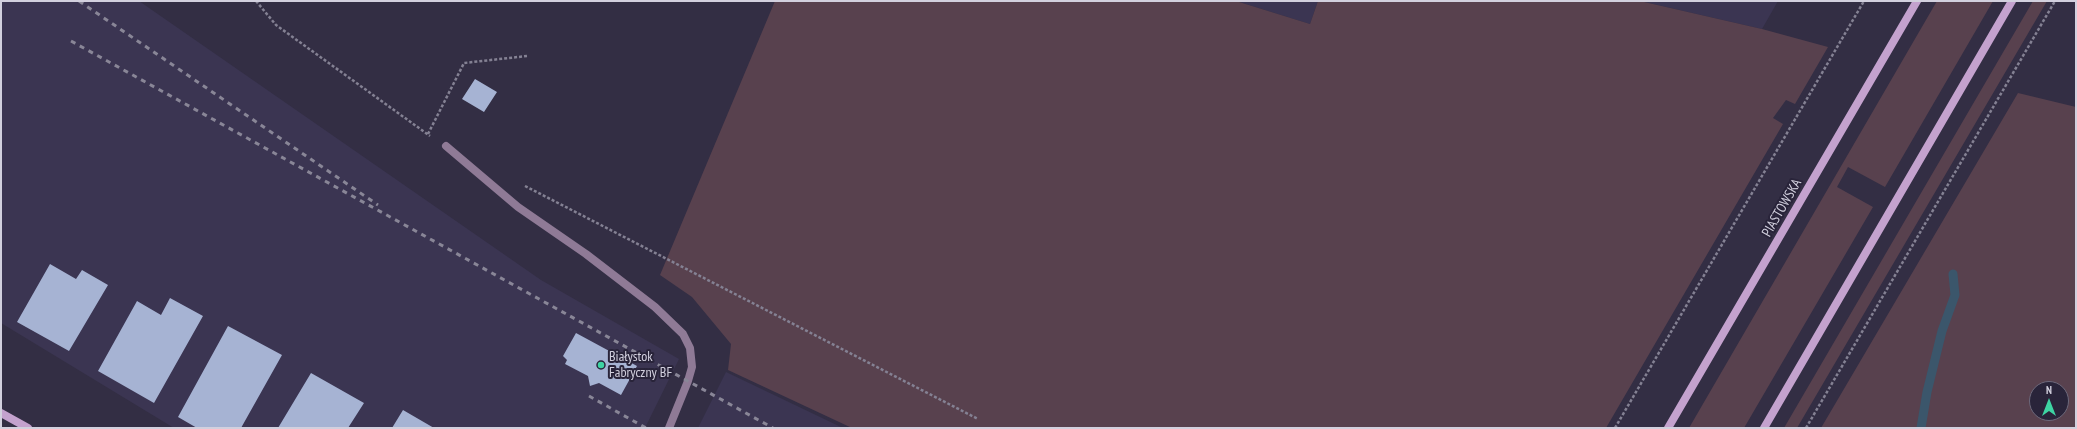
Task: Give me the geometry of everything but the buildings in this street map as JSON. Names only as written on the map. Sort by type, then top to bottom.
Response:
[{"type":"main road","name":"PIASTOWSKA","points":[[1668,428],[1917,1]]},
{"type":"main road","points":[[1764,428],[2012,1]]},
{"type":"main road","points":[[1,413],[28,428]]},
{"type":"lane","points":[[446,146],[518,207],[586,254],[655,307],[683,334],[690,348],[692,367],[669,428]]},
{"type":"path","points":[[256,1],[276,25],[446,146]]},
{"type":"path","points":[[1615,428],[1864,1]]},
{"type":"path","points":[[1806,428],[2055,1]]},
{"type":"path","points":[[428,134],[464,63],[527,56]]},
{"type":"path","points":[[524,186],[978,419]]},
{"type":"shaded area","points":[[1,1],[139,1],[541,280],[679,359],[645,428],[174,428],[1,323]]},
{"type":"shaded area","points":[[775,1],[1236,1],[1310,24],[1318,1],[1640,1],[1762,29],[1828,47],[1795,104],[1786,100],[1773,118],[1783,124],[1606,428],[852,428],[728,370],[731,344],[692,297],[660,275]]},
{"type":"shaded area","points":[[1236,1],[1318,1],[1310,24]]},
{"type":"shaded area","points":[[1640,1],[1778,1],[1762,29]]},
{"type":"shaded area","points":[[1937,1],[1993,1],[1885,187],[1848,167],[1837,187],[1873,207],[1744,428],[1689,428]]},
{"type":"shaded area","points":[[2033,1],[2047,1],[1797,428],[1784,428]]},
{"type":"shaded area","points":[[2018,93],[2076,107],[2076,428],[1821,428]]},
{"type":"shaded area","points":[[726,372],[843,428],[698,428]]},
{"type":"waterway","points":[[1921,428],[1927,392],[1942,331],[1955,295],[1953,274]]},
{"type":"railway","points":[[79,1],[378,205]]},
{"type":"railway","points":[[71,41],[773,428]]},
{"type":"railway","points":[[589,396],[646,428]]},
{"type":"place","name":"Białystok Fabryczny BF","points":[[601,365]]}]
